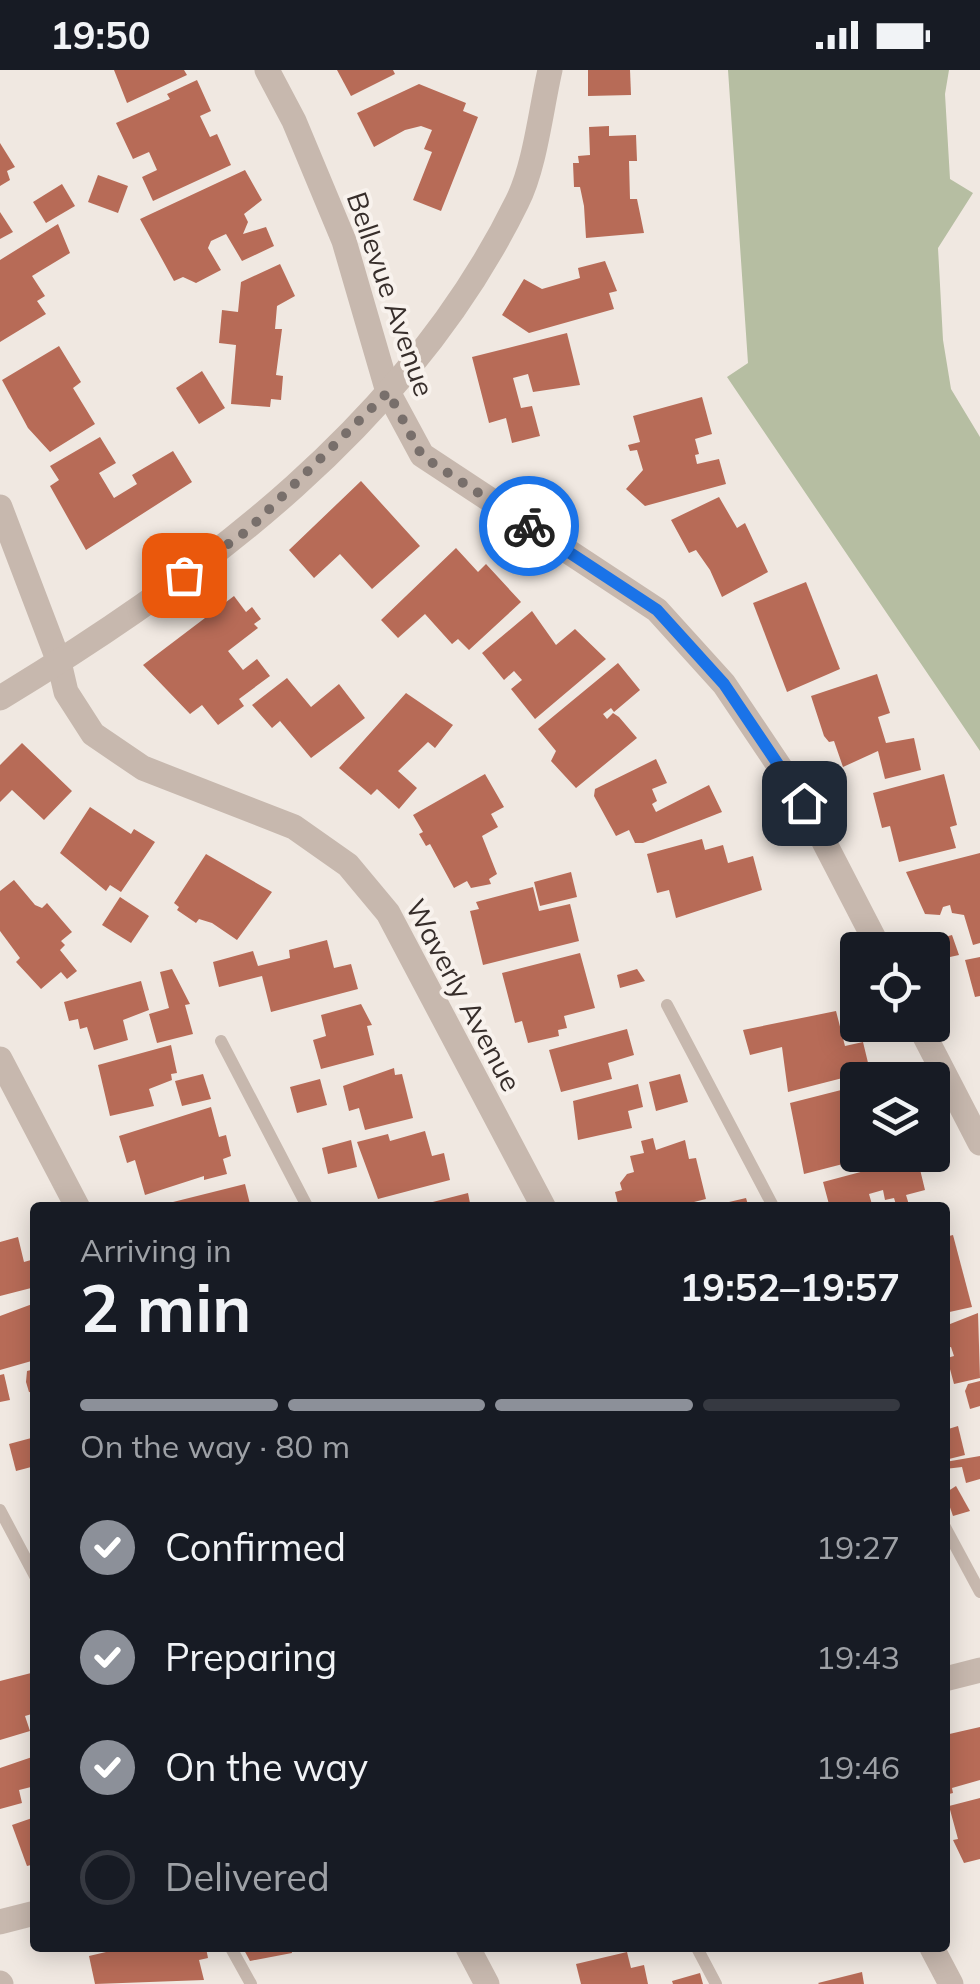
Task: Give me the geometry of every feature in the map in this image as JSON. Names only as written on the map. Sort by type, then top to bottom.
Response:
[{"type":"street","name":"Bellevue Avenue","points":[[267,70],[294,121],[344,241],[388,392],[422,456],[657,610],[724,684],[804,803],[871,932]]},
{"type":"street","points":[[0,698],[59,662],[247,531],[388,392],[455,306],[519,199],[550,70]]},
{"type":"street","name":"Waverly Avenue","points":[[0,507],[59,662],[66,692],[93,734],[143,768],[294,827],[348,865],[388,912],[541,1202]]},
{"type":"street","points":[[0,680],[59,662]]},
{"type":"street","points":[[928,1042],[980,1143]]},
{"type":"street","points":[[0,1059],[75,1202]]},
{"type":"street","points":[[950,1679],[980,1670]]},
{"type":"street","points":[[0,1922],[30,1914]]},
{"type":"street","points":[[470,1952],[487,1984]]},
{"type":"street","points":[[934,1952],[951,1984]]},
{"type":"lane","points":[[666,1005],[771,1202]]},
{"type":"lane","points":[[221,1041],[305,1202]]},
{"type":"lane","points":[[0,1510],[30,1567]]},
{"type":"lane","points":[[950,1536],[980,1592]]},
{"type":"lane","points":[[234,1952],[251,1984]]},
{"type":"lane","points":[[699,1952],[716,1984]]},
{"type":"green space","points":[[728,70],[949,70],[945,94],[950,179],[973,193],[938,248],[943,340],[951,389],[980,437],[980,751],[727,377],[748,363]]},
{"type":"building","points":[[114,70],[184,70],[187,75],[127,103]]},
{"type":"building","points":[[337,70],[393,70],[395,74],[351,96]]},
{"type":"building","points":[[588,70],[630,70],[631,95],[588,96]]},
{"type":"building","points":[[197,80],[211,111],[200,116],[210,137],[217,134],[231,165],[153,201],[142,177],[157,170],[149,152],[133,159],[116,123],[170,99],[167,94]]},
{"type":"building","points":[[419,84],[466,103],[463,111],[478,117],[441,211],[413,200],[432,152],[424,149],[432,130],[421,126],[405,130],[374,147],[357,113]]},
{"type":"building","points":[[609,126],[609,136],[636,135],[637,161],[629,161],[630,199],[637,199],[644,233],[586,238],[584,206],[580,187],[574,187],[573,163],[579,163],[578,156],[590,155],[589,127]]},
{"type":"building","points":[[0,143],[15,167],[7,171],[10,180],[0,186]]},
{"type":"building","points":[[245,170],[262,200],[244,214],[248,222],[243,234],[266,227],[274,246],[242,261],[226,234],[211,241],[208,248],[221,270],[196,283],[183,277],[174,281],[140,219]]},
{"type":"building","points":[[98,175],[128,186],[118,213],[88,202]]},
{"type":"building","points":[[62,184],[75,206],[46,223],[33,202]]},
{"type":"building","points":[[0,212],[13,232],[0,239]]},
{"type":"building","points":[[58,224],[70,253],[32,276],[45,296],[37,301],[46,314],[0,342],[0,260]]},
{"type":"building","points":[[605,261],[617,291],[609,293],[614,309],[529,333],[502,315],[524,279],[542,289],[580,278],[578,268]]},
{"type":"building","points":[[280,264],[295,296],[277,306],[275,329],[282,329],[276,375],[283,376],[281,400],[271,399],[270,407],[231,404],[236,345],[219,343],[222,310],[238,312],[241,282]]},
{"type":"building","points":[[567,333],[580,385],[533,392],[528,374],[513,378],[521,408],[532,406],[540,436],[512,443],[506,418],[489,423],[472,357]]},
{"type":"building","points":[[59,346],[81,382],[73,388],[95,424],[50,452],[28,428],[2,380]]},
{"type":"building","points":[[202,371],[225,408],[199,424],[176,388]]},
{"type":"building","points":[[702,397],[712,434],[695,439],[697,464],[719,459],[726,484],[645,506],[626,489],[643,470],[637,450],[630,451],[628,445],[640,442],[633,416]]},
{"type":"building","points":[[100,437],[116,463],[99,473],[114,498],[137,484],[132,475],[173,451],[192,482],[86,550],[50,486],[59,480],[50,466]]},
{"type":"building","points":[[361,481],[420,546],[372,589],[340,554],[314,578],[289,550]]},
{"type":"building","points":[[719,497],[737,528],[745,523],[768,572],[722,597],[710,570],[696,550],[689,553],[671,520]]},
{"type":"building","points":[[456,548],[478,572],[486,564],[521,602],[469,650],[458,639],[452,644],[425,614],[398,638],[381,620]]},
{"type":"building","points":[[806,582],[840,669],[787,692],[753,603]]},
{"type":"building","points":[[234,596],[246,612],[252,607],[261,619],[254,624],[258,628],[228,651],[243,670],[257,659],[270,676],[239,699],[244,706],[218,725],[202,705],[190,714],[143,665]]},
{"type":"building","points":[[532,611],[556,645],[575,629],[606,659],[535,719],[511,689],[522,680],[514,671],[504,680],[482,653]]},
{"type":"building","points":[[618,663],[640,690],[614,712],[611,708],[603,714],[607,719],[613,713],[619,717],[637,738],[576,788],[551,761],[556,751],[538,729]]},
{"type":"building","points":[[877,674],[890,713],[878,717],[886,743],[914,738],[921,770],[885,779],[878,751],[843,767],[834,741],[829,742],[824,736],[811,696]]},
{"type":"building","points":[[287,678],[311,707],[339,684],[365,718],[311,758],[280,721],[272,728],[252,705]]},
{"type":"building","points":[[406,693],[453,725],[435,748],[428,742],[398,771],[417,788],[399,809],[377,789],[371,795],[339,768]]},
{"type":"building","points":[[22,743],[72,791],[44,820],[12,790],[0,802],[0,765]]},
{"type":"building","points":[[656,759],[667,783],[652,789],[656,812],[709,785],[722,812],[643,843],[635,843],[629,830],[616,836],[594,796],[595,789]]},
{"type":"building","points":[[485,774],[504,807],[491,814],[498,827],[482,836],[497,874],[489,879],[491,884],[471,888],[467,881],[454,888],[430,844],[426,846],[419,834],[423,832],[413,815]]},
{"type":"building","points":[[944,774],[957,825],[950,827],[956,848],[899,862],[890,826],[882,828],[873,793]]},
{"type":"building","points":[[90,807],[131,834],[134,829],[155,842],[121,892],[110,885],[106,891],[60,853]]},
{"type":"building","points":[[702,839],[705,850],[723,845],[728,863],[753,856],[762,890],[676,918],[669,890],[657,893],[647,854]]},
{"type":"building","points":[[980,853],[980,943],[973,945],[964,915],[952,913],[950,905],[943,907],[940,915],[925,914],[906,872]]},
{"type":"building","points":[[206,854],[272,892],[237,940],[212,923],[199,919],[196,923],[177,910],[179,907],[174,903]]},
{"type":"building","points":[[571,872],[577,897],[540,906],[534,882]]},
{"type":"building","points":[[14,880],[35,905],[42,908],[47,903],[72,932],[61,941],[65,945],[60,950],[77,971],[67,979],[61,972],[41,989],[16,962],[20,958],[0,931],[0,891]]},
{"type":"building","points":[[533,887],[539,911],[570,904],[579,941],[483,965],[470,911],[479,909],[476,902]]},
{"type":"building","points":[[120,897],[149,916],[131,943],[102,925]]},
{"type":"building","points":[[950,936],[959,955],[950,957]]},
{"type":"building","points":[[327,940],[334,968],[351,964],[358,989],[271,1012],[262,976],[219,987],[213,962],[253,951],[258,966],[290,958],[289,950]]},
{"type":"building","points":[[580,953],[595,1008],[564,1016],[567,1028],[558,1030],[559,1036],[528,1043],[522,1021],[515,1023],[502,973]]},
{"type":"building","points":[[980,957],[980,996],[975,997],[965,960]]},
{"type":"building","points":[[172,969],[190,1004],[185,1005],[193,1034],[157,1043],[149,1014],[169,1008],[160,972]]},
{"type":"building","points":[[637,969],[645,981],[620,988],[617,975]]},
{"type":"building","points":[[141,981],[149,1010],[123,1020],[128,1040],[94,1050],[87,1027],[80,1029],[78,1019],[69,1021],[64,1002]]},
{"type":"building","points":[[361,1004],[372,1025],[367,1026],[374,1055],[321,1069],[313,1040],[326,1036],[321,1015]]},
{"type":"building","points":[[836,1011],[840,1042],[845,1046],[863,1042],[868,1062],[840,1062],[840,1079],[788,1092],[782,1047],[750,1055],[743,1030]]},
{"type":"building","points":[[627,1029],[634,1055],[608,1063],[612,1079],[561,1092],[549,1050]]},
{"type":"building","points":[[171,1045],[177,1073],[171,1074],[172,1080],[149,1089],[154,1106],[110,1116],[98,1065]]},
{"type":"building","points":[[394,1068],[395,1075],[402,1074],[413,1118],[365,1130],[359,1108],[349,1111],[343,1086]]},
{"type":"building","points":[[203,1074],[211,1099],[182,1106],[175,1081]]},
{"type":"building","points":[[680,1074],[688,1102],[656,1111],[649,1082]]},
{"type":"building","points":[[320,1079],[327,1105],[297,1113],[290,1087]]},
{"type":"building","points":[[638,1084],[643,1107],[628,1111],[632,1128],[578,1140],[573,1101]]},
{"type":"building","points":[[840,1090],[840,1165],[804,1174],[790,1103]]},
{"type":"building","points":[[211,1107],[219,1137],[226,1135],[231,1156],[223,1159],[227,1174],[204,1180],[204,1176],[145,1195],[135,1160],[127,1163],[119,1136]]},
{"type":"building","points":[[425,1131],[432,1156],[444,1153],[450,1180],[378,1199],[357,1142],[388,1134],[390,1141]]},
{"type":"building","points":[[653,1138],[656,1150],[685,1140],[689,1159],[696,1158],[706,1199],[618,1202],[615,1192],[622,1190],[620,1183],[627,1174],[634,1172],[630,1156],[644,1153],[641,1141]]},
{"type":"building","points":[[351,1140],[357,1167],[328,1174],[322,1148]]},
{"type":"building","points":[[861,1172],[921,1172],[925,1190],[906,1195],[908,1202],[885,1200],[883,1190],[869,1194],[871,1202],[828,1202],[823,1182]]},
{"type":"building","points":[[245,1184],[250,1202],[173,1202]]},
{"type":"building","points":[[468,1193],[470,1202],[433,1202]]},
{"type":"building","points":[[953,1235],[972,1307],[950,1312]]},
{"type":"building","points":[[18,1237],[24,1262],[30,1260],[30,1288],[0,1296],[0,1242]]},
{"type":"building","points":[[30,1305],[30,1361],[0,1370],[0,1316]]},
{"type":"building","points":[[978,1313],[980,1378],[954,1384],[950,1369],[950,1357],[954,1356],[950,1324]]},
{"type":"building","points":[[30,1370],[30,1392],[26,1382]]},
{"type":"building","points":[[4,1374],[10,1400],[0,1402],[0,1375]]},
{"type":"building","points":[[980,1381],[980,1406],[970,1409],[965,1391],[968,1384]]},
{"type":"building","points":[[958,1426],[965,1455],[950,1459],[950,1428]]},
{"type":"building","points":[[30,1438],[30,1467],[16,1471],[9,1444]]},
{"type":"building","points":[[980,1456],[980,1479],[966,1483],[962,1467],[950,1468],[950,1461]]},
{"type":"building","points":[[956,1486],[970,1511],[953,1516],[950,1490]]},
{"type":"building","points":[[30,1673],[30,1714],[25,1716],[30,1731],[0,1740],[0,1681]]},
{"type":"building","points":[[980,1727],[980,1780],[952,1788],[950,1794],[950,1734]]},
{"type":"building","points":[[30,1758],[30,1787],[19,1790],[22,1803],[0,1809],[0,1768]]},
{"type":"building","points":[[980,1798],[980,1859],[964,1863],[953,1840],[958,1839],[950,1806]]},
{"type":"building","points":[[30,1819],[30,1865],[27,1866],[12,1825]]},
{"type":"building","points":[[106,1952],[207,1952],[208,1958],[199,1960],[204,1980],[95,1984],[89,1956]]},
{"type":"building","points":[[245,1952],[292,1952],[292,1953],[250,1961]]},
{"type":"building","points":[[627,1952],[631,1968],[644,1965],[648,1984],[581,1984],[576,1964]]},
{"type":"building","points":[[862,1972],[864,1984],[818,1983]]},
{"type":"building","points":[[700,1973],[703,1984],[673,1984],[672,1981]]},
{"type":"way so far","points":[[184,575],[247,531],[388,392],[422,456],[529,526]]},
{"type":"route","points":[[529,526],[657,610],[724,684],[804,803]]}]
